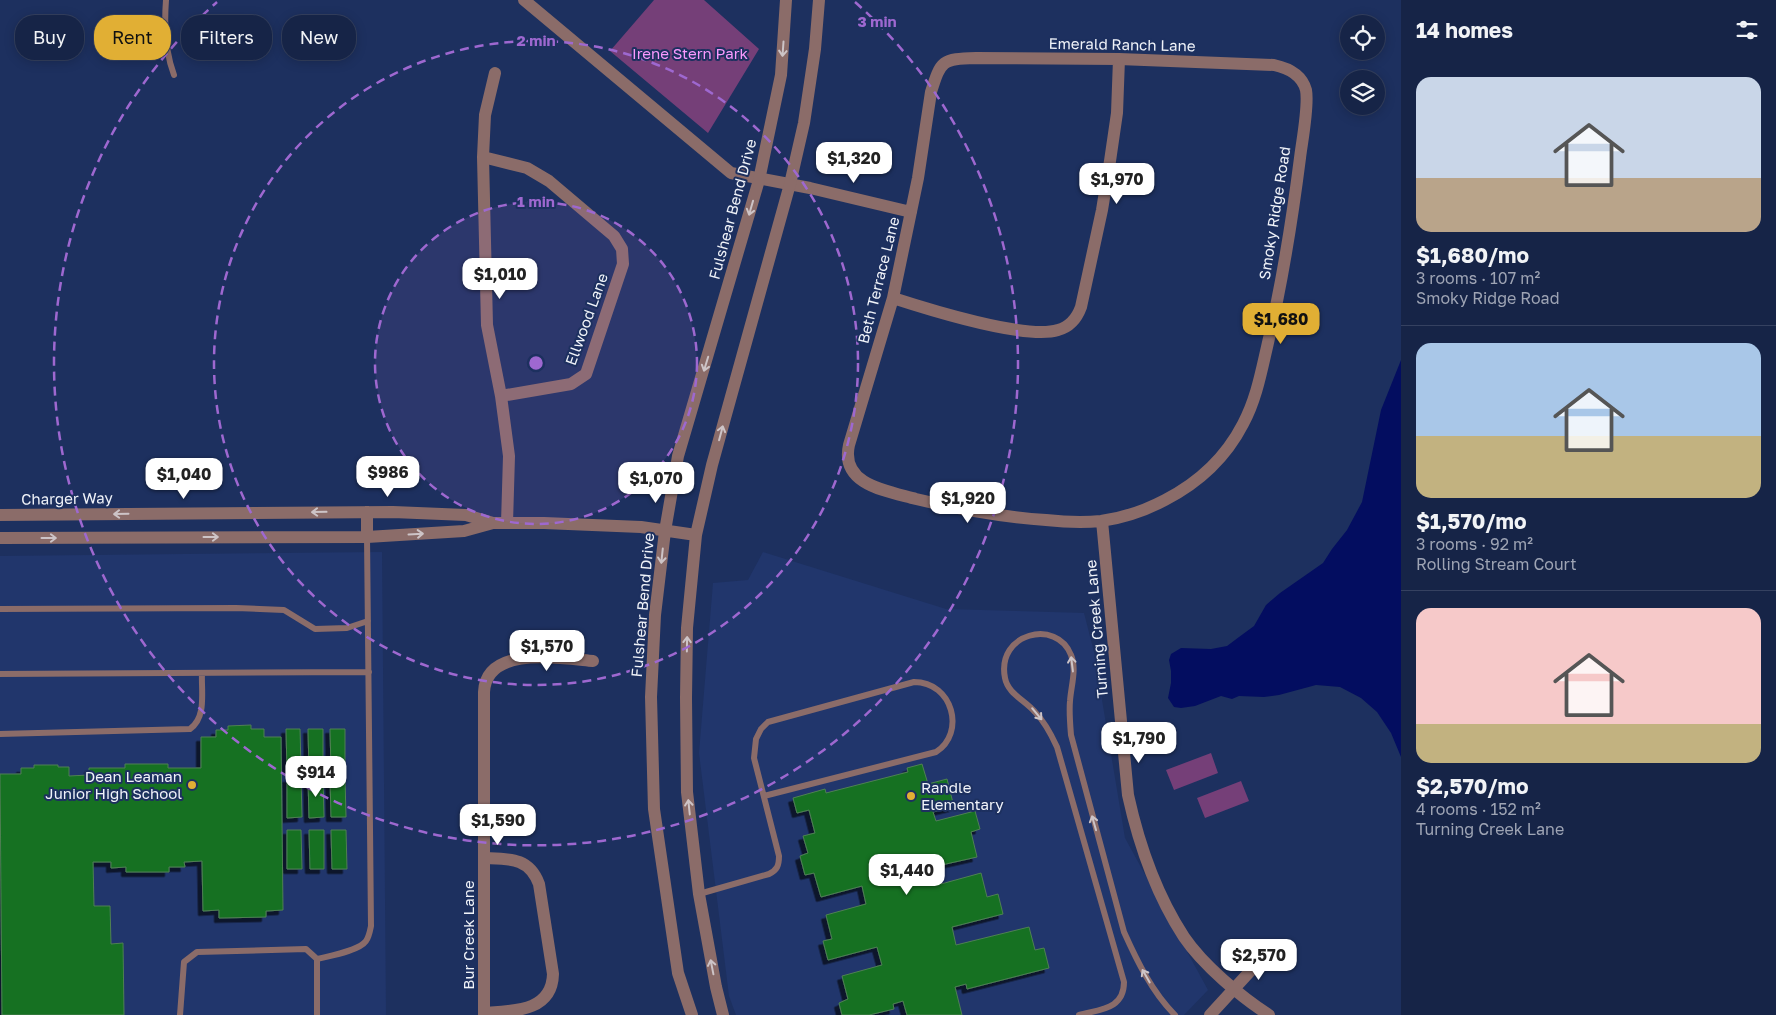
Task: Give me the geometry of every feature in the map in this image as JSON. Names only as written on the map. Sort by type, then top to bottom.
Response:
[{"type":"street","points":[[524,0],[731,173],[759,180],[790,184],[911,212]]},
{"type":"street","name":"Fulshear Bend Drive","points":[[692,1015],[678,973],[654,809],[651,697],[655,615],[665,531],[678,456],[759,180],[781,75],[786,0]]},
{"type":"street","points":[[723,1015],[698,894],[687,792],[687,628],[696,535],[714,456],[790,184],[804,123],[815,48],[819,0]]},
{"type":"street","name":"Emerald Ranch Lane","points":[[941,65],[952,60],[976,58],[1119,59],[1274,65],[1291,71],[1299,78]]},
{"type":"street","points":[[893,298],[952,315],[1013,329],[1046,332],[1064,328],[1073,321],[1079,312],[1092,259],[1105,191],[1117,112],[1119,59]]},
{"type":"street","name":"Beth Terrace Lane","points":[[852,471],[848,461],[849,445],[893,298],[924,146],[931,92],[941,65]]},
{"type":"street","points":[[495,73],[485,115],[483,157],[487,325],[501,396],[509,456],[507,523]]},
{"type":"street","name":"Smoky Ridge Road","points":[[852,471],[860,480],[871,486],[918,499],[967,510],[1077,522],[1118,518],[1150,507],[1192,483],[1216,462],[1239,432],[1249,412],[1271,328],[1295,196],[1306,102],[1305,87],[1299,78]]},
{"type":"street","name":"Ellwood Lane","points":[[483,157],[527,168],[549,181],[614,236],[622,249],[623,264],[586,374],[571,384],[501,396]]},
{"type":"street","points":[[368,512],[368,537]]},
{"type":"street","name":"Charger Way","points":[[0,515],[368,512],[466,514],[493,523]]},
{"type":"street","name":"Turning Creek Lane","points":[[1102,521],[1128,795],[1143,854],[1156,884],[1185,938],[1201,957],[1234,989],[1269,1015]]},
{"type":"street","name":"Charger Way","points":[[0,538],[368,537],[464,531],[493,523],[641,527],[696,535]]},
{"type":"street","name":"Bur Creek Lane","points":[[484,858],[516,860],[528,867],[535,875],[539,884],[553,974],[546,997],[539,1003],[526,1009],[484,1014],[484,858],[485,687],[488,677],[494,669],[506,661],[542,658],[593,661]]},
{"type":"street","points":[[1210,1015],[1265,955]]},
{"type":"lane","points":[[166,0],[166,39],[169,60],[174,75]]},
{"type":"lane","points":[[317,959],[358,948],[365,942],[371,926],[368,537]]},
{"type":"lane","points":[[0,609],[236,608],[284,610],[315,629],[346,628],[368,621]]},
{"type":"lane","points":[[1079,1015],[1114,1005],[1123,992],[1124,982],[1057,747],[1040,717],[1011,690],[1005,676],[1005,660],[1008,652],[1019,640],[1034,634],[1043,634],[1058,640],[1069,650],[1072,657],[1074,673],[1069,719],[1072,742],[1124,932],[1155,991],[1175,1015]]},
{"type":"lane","points":[[0,674],[369,672]]},
{"type":"lane","points":[[0,734],[190,729],[199,720],[201,711],[202,673]]},
{"type":"lane","points":[[698,894],[769,874],[776,870],[779,864],[779,856],[754,758],[756,739],[761,729],[768,722],[914,682],[931,684],[944,695],[952,718],[952,730],[943,747],[936,752],[764,796]]},
{"type":"lane","points":[[180,1015],[184,962],[197,952],[306,949],[317,959],[316,1015]]},
{"type":"shaded area","points":[[1401,360],[1401,757],[1391,733],[1377,712],[1361,698],[1340,687],[1316,685],[1264,697],[1239,696],[1232,699],[1221,696],[1195,706],[1174,707],[1168,698],[1171,683],[1169,660],[1171,654],[1181,648],[1211,649],[1227,646],[1254,626],[1266,605],[1323,563],[1347,530],[1362,502],[1381,410]]},
{"type":"shaded area","name":"Dean Leaman Junior High School","points":[[382,552],[386,1015],[0,1015],[0,556]]},
{"type":"shaded area","name":"Randle Elementary","points":[[763,552],[946,609],[1084,613],[1094,652],[1125,838],[1208,990],[1184,1015],[736,1015],[729,996],[699,753],[713,583],[748,580]]},
{"type":"green space","name":"Irene Stern Park","points":[[654,0],[704,0],[759,49],[708,133],[610,51]]},
{"type":"green space","points":[[1211,753],[1218,773],[1174,790],[1166,770]]},
{"type":"green space","points":[[1241,781],[1249,801],[1205,818],[1197,798]]},
{"type":"building","points":[[251,725],[251,729],[264,729],[264,737],[281,737],[283,910],[266,911],[266,917],[219,918],[219,910],[203,911],[202,861],[184,862],[185,867],[169,867],[169,872],[126,872],[126,867],[111,868],[111,862],[93,862],[94,906],[110,906],[111,944],[123,943],[124,1015],[2,1015],[0,774],[21,774],[21,768],[34,768],[34,765],[69,767],[69,776],[89,775],[89,768],[125,768],[125,764],[168,764],[168,768],[201,768],[201,737],[216,737],[216,730],[228,730],[228,726]]},
{"type":"building","points":[[286,729],[300,729],[301,768],[287,769]]},
{"type":"building","points":[[308,729],[323,729],[323,768],[309,769]]},
{"type":"building","points":[[330,729],[345,729],[345,768],[331,768]]},
{"type":"building","points":[[922,764],[928,784],[947,779],[954,807],[933,812],[936,821],[975,811],[980,829],[971,832],[977,857],[937,866],[941,884],[981,873],[987,897],[998,894],[1003,914],[952,927],[956,945],[1029,927],[1035,950],[1044,948],[1049,968],[967,989],[966,984],[955,987],[962,1015],[907,1015],[903,1001],[893,1004],[894,1009],[869,1015],[842,1015],[839,1003],[848,999],[842,976],[882,965],[877,947],[828,960],[823,941],[832,939],[826,915],[866,904],[862,886],[821,897],[814,873],[805,875],[800,856],[808,853],[803,836],[815,833],[809,810],[797,813],[793,798],[825,789],[826,793],[908,772],[907,768]]},
{"type":"building","points":[[287,778],[301,778],[302,817],[287,818]]},
{"type":"building","points":[[308,778],[323,778],[324,817],[309,818]]},
{"type":"building","points":[[330,778],[345,778],[346,817],[331,817]]},
{"type":"building","points":[[287,830],[301,830],[302,869],[287,869]]},
{"type":"building","points":[[309,830],[324,830],[324,869],[310,869]]},
{"type":"building","points":[[331,830],[346,830],[347,869],[332,869]]},
{"type":"place","name":"Dean Leaman Junior High School","points":[[192,785]]},
{"type":"place","name":"Randle Elementary","points":[[911,796]]}]
